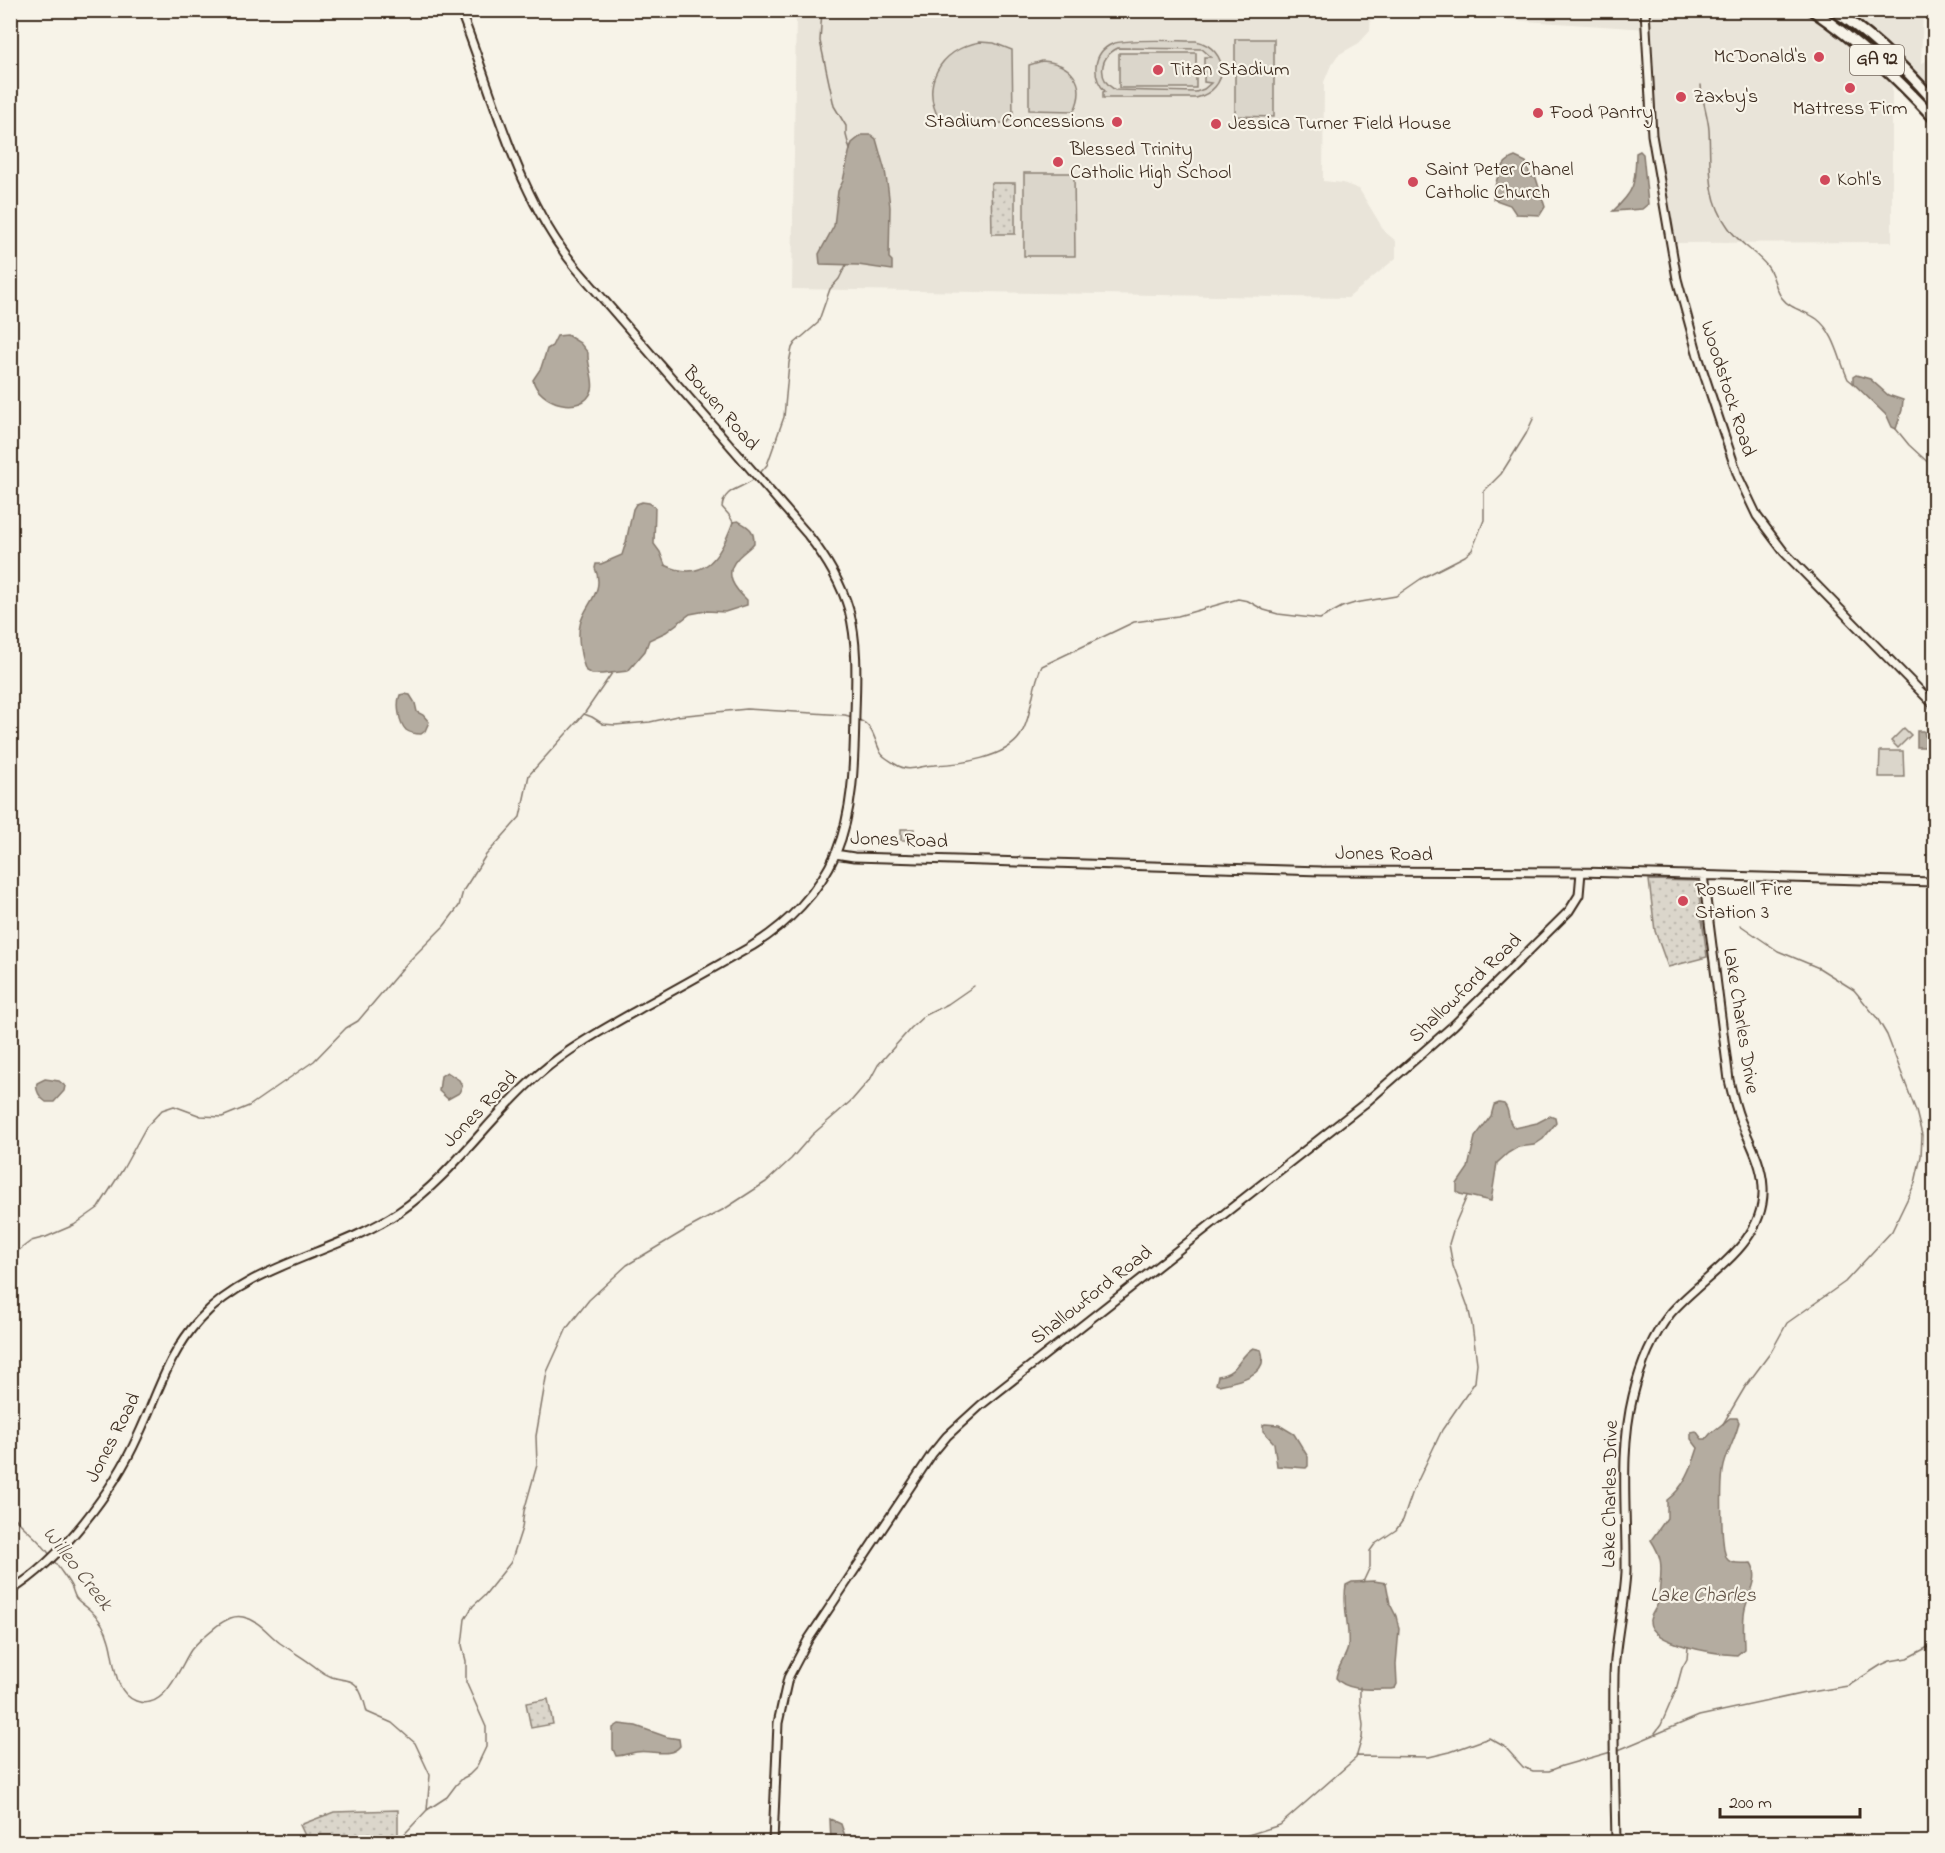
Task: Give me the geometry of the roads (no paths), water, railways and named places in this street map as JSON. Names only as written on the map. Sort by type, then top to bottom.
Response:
[{"type":"main road","name":"GA 92","points":[[1812,10],[1853,40],[1894,75],[1935,118]]},
{"type":"main road","name":"GA 92","points":[[1833,10],[1874,42],[1916,80],[1935,101]]},
{"type":"street","name":"Bowen Road","points":[[460,10],[525,184],[548,230],[577,269],[808,535],[824,555],[835,575],[852,623],[856,686],[852,786],[849,807],[835,854]]},
{"type":"street","name":"Woodstock Road","points":[[1645,10],[1652,135],[1677,279],[1698,356],[1738,476],[1757,516],[1784,552],[1935,705]]},
{"type":"street","name":"Jones Road","points":[[10,1591],[42,1566],[88,1517],[120,1470],[138,1436],[171,1359],[185,1337],[209,1310],[242,1287],[376,1225],[413,1202],[446,1171],[519,1092],[562,1056],[605,1028],[752,946],[779,927],[810,896],[835,854],[864,857],[1244,869],[1430,873],[1581,872],[1935,882]]},
{"type":"street","name":"Shallowford Road","points":[[773,1842],[778,1723],[788,1678],[808,1640],[932,1454],[981,1405],[1364,1104],[1424,1053],[1569,911],[1579,895],[1581,872]]},
{"type":"street","name":"Lake Charles Drive","points":[[1616,1842],[1614,1674],[1625,1586],[1626,1438],[1633,1395],[1648,1350],[1658,1332],[1671,1314],[1749,1236],[1760,1214],[1763,1194],[1758,1164],[1737,1109],[1729,1080],[1703,875]]},
{"type":"water","points":[[862,135],[871,135],[876,139],[885,171],[890,207],[889,258],[892,261],[892,270],[858,265],[820,264],[819,254],[834,226],[838,191],[843,181],[852,143]]},
{"type":"water","points":[[1640,151],[1643,154],[1648,204],[1642,209],[1613,211],[1633,185],[1636,153]]},
{"type":"water","points":[[1515,157],[1526,162],[1530,176],[1536,178],[1545,207],[1540,215],[1516,214],[1510,205],[1493,199],[1502,168],[1505,163]]},
{"type":"water","points":[[567,335],[580,343],[588,353],[592,382],[592,390],[587,398],[571,405],[561,404],[543,395],[533,380],[541,368],[547,349],[552,346],[557,336]]},
{"type":"water","points":[[1856,375],[1870,379],[1888,395],[1903,400],[1896,429],[1892,427],[1887,416],[1853,383],[1853,377]]},
{"type":"water","points":[[642,502],[655,507],[654,544],[665,565],[679,570],[691,571],[709,563],[723,545],[733,522],[738,521],[750,529],[754,543],[737,559],[731,571],[732,581],[747,600],[747,605],[725,612],[706,611],[690,614],[666,632],[649,640],[645,651],[628,671],[592,674],[586,671],[584,666],[579,636],[582,618],[598,584],[596,564],[622,555],[633,509],[636,504]]},
{"type":"water","points":[[400,695],[410,695],[417,712],[429,722],[421,734],[408,731],[402,723],[398,703]]},
{"type":"water","points":[[1917,731],[1924,731],[1925,736],[1928,737],[1925,747],[1917,747]]},
{"type":"water","points":[[447,1072],[459,1080],[462,1086],[459,1093],[448,1099],[439,1091],[441,1076]]},
{"type":"water","points":[[45,1079],[59,1081],[65,1086],[64,1091],[54,1102],[46,1102],[37,1091],[37,1083]]},
{"type":"water","points":[[1499,1103],[1506,1107],[1510,1123],[1515,1128],[1537,1123],[1550,1116],[1555,1118],[1556,1123],[1543,1139],[1534,1145],[1518,1147],[1497,1163],[1491,1201],[1460,1194],[1457,1192],[1457,1184],[1468,1168],[1475,1137],[1491,1116],[1494,1105]]},
{"type":"water","points":[[1253,1348],[1261,1350],[1263,1359],[1256,1372],[1233,1382],[1216,1384],[1218,1376],[1230,1372]]},
{"type":"water","name":"Lake Charles","points":[[1730,1418],[1737,1418],[1739,1422],[1723,1471],[1722,1532],[1725,1555],[1730,1562],[1751,1563],[1755,1575],[1744,1614],[1744,1649],[1737,1655],[1701,1650],[1672,1642],[1652,1629],[1650,1620],[1659,1601],[1661,1572],[1659,1556],[1651,1540],[1667,1518],[1667,1500],[1683,1483],[1693,1462],[1698,1448],[1691,1439],[1691,1432],[1696,1431],[1702,1439],[1706,1439]]},
{"type":"water","points":[[1265,1424],[1279,1425],[1294,1434],[1308,1457],[1306,1468],[1277,1466],[1274,1443],[1263,1431]]},
{"type":"water","points":[[1352,1582],[1386,1583],[1390,1604],[1399,1629],[1397,1684],[1391,1689],[1354,1688],[1336,1678],[1348,1647],[1346,1585]]},
{"type":"water","points":[[619,1724],[636,1726],[679,1739],[680,1746],[666,1753],[642,1751],[616,1756],[613,1749],[613,1728]]},
{"type":"water","points":[[830,1819],[841,1824],[847,1842],[831,1842]]},
{"type":"waterway","points":[[10,29],[20,10]]},
{"type":"waterway","points":[[822,10],[820,41],[834,106],[846,126],[850,150]]},
{"type":"waterway","points":[[1701,85],[1709,130],[1711,180],[1721,216],[1737,238],[1767,266],[1785,302],[1813,316],[1828,331],[1848,379],[1853,383]]},
{"type":"waterway","points":[[760,473],[767,465],[784,417],[792,348],[818,323],[830,289],[839,279],[846,265]]},
{"type":"waterway","points":[[859,720],[871,730],[882,754],[901,767],[915,768],[981,758],[1004,750],[1020,736],[1042,666],[1134,622],[1178,616],[1238,599],[1278,614],[1320,619],[1355,603],[1396,596],[1422,578],[1465,556],[1472,550],[1484,520],[1484,491],[1501,474],[1534,417]]},
{"type":"waterway","points":[[1896,429],[1909,445],[1934,468]]},
{"type":"waterway","points":[[733,522],[722,507],[723,501],[730,492],[754,479]]},
{"type":"waterway","points":[[10,1257],[31,1241],[74,1225],[98,1208],[146,1127],[162,1110],[174,1106],[201,1116],[222,1117],[249,1106],[314,1061],[346,1028],[358,1021],[407,963],[444,926],[459,906],[463,891],[486,855],[520,817],[529,775],[584,714],[612,673]]},
{"type":"waterway","points":[[584,714],[603,724],[615,725],[747,709],[852,717]]},
{"type":"waterway","points":[[1723,1424],[1745,1387],[1771,1352],[1787,1323],[1845,1282],[1892,1231],[1915,1183],[1921,1156],[1922,1135],[1916,1111],[1887,1035],[1877,1018],[1854,990],[1819,968],[1778,951],[1740,925]]},
{"type":"waterway","points":[[427,1810],[447,1797],[456,1785],[476,1768],[486,1747],[486,1727],[466,1682],[466,1661],[462,1645],[465,1619],[473,1606],[511,1562],[522,1528],[524,1511],[537,1465],[536,1436],[547,1372],[567,1328],[589,1300],[627,1265],[726,1208],[766,1182],[812,1135],[852,1100],[871,1078],[878,1065],[911,1028],[924,1016],[948,1004],[974,986]]},
{"type":"waterway","points":[[1363,1582],[1370,1567],[1370,1551],[1375,1544],[1396,1530],[1403,1520],[1413,1491],[1442,1430],[1475,1382],[1477,1363],[1472,1325],[1453,1266],[1449,1244],[1467,1196]]},
{"type":"waterway","name":"Willeo Creek","points":[[10,1512],[50,1555]]},
{"type":"waterway","name":"Willeo Creek","points":[[53,1559],[76,1598],[102,1624],[109,1641],[119,1683],[128,1697],[136,1701],[146,1703],[163,1694],[197,1643],[218,1625],[236,1617],[254,1621],[280,1643],[327,1675],[353,1683],[363,1697],[367,1712],[392,1723],[415,1743],[430,1775],[427,1810],[397,1842]]},
{"type":"waterway","points":[[1616,1751],[1699,1716],[1848,1686],[1881,1665],[1907,1658],[1930,1646],[1934,1641]]},
{"type":"waterway","points":[[1655,1733],[1661,1725],[1676,1690],[1687,1659],[1688,1647]]},
{"type":"waterway","points":[[1231,1842],[1280,1825],[1356,1758],[1363,1725],[1360,1687]]},
{"type":"waterway","points":[[1356,1756],[1429,1757],[1489,1738],[1505,1747],[1523,1767],[1533,1771],[1549,1771],[1611,1752]]},
{"type":"place","name":"McDonald's","points":[[1819,57]]},
{"type":"place","name":"Titan Stadium","points":[[1158,70]]},
{"type":"place","name":"Mattress Firm","points":[[1850,88]]},
{"type":"place","name":"Zaxby's","points":[[1681,97]]},
{"type":"place","name":"Food Pantry","points":[[1538,113]]},
{"type":"place","name":"Stadium Concessions","points":[[1117,122]]},
{"type":"place","name":"Jessica Turner Field House","points":[[1216,124]]},
{"type":"place","name":"Blessed Trinity Catholic High School","points":[[1058,162]]},
{"type":"place","name":"Kohl's","points":[[1825,180]]},
{"type":"place","name":"Saint Peter Chanel Catholic Church","points":[[1413,182]]},
{"type":"place","name":"Roswell Fire Station 3","points":[[1683,901]]}]
